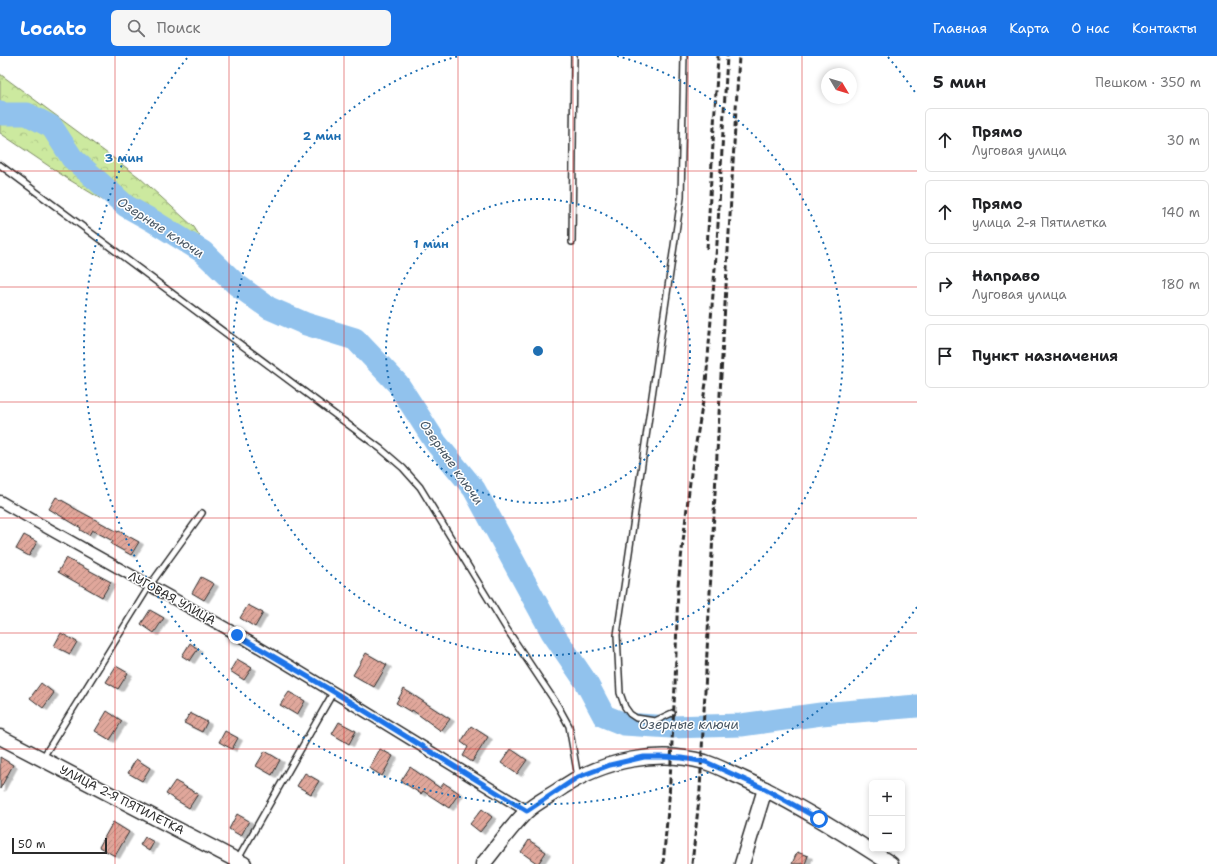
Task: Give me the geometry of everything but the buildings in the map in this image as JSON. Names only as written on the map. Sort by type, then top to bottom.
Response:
[{"type":"main road","name":"УЛИЦА 2-Я ПЯТИЛЕТКА","points":[[0,737],[239,863]]},
{"type":"main road","points":[[483,864],[527,811],[578,777],[610,765],[644,757],[682,758],[706,762],[765,789],[819,819],[891,864]]},
{"type":"main road","points":[[742,864],[765,789]]},
{"type":"street","name":"ЛУГОВАЯ УЛИЦА","points":[[0,501],[150,585],[334,692],[527,811]]},
{"type":"lane","points":[[572,242],[574,56]]},
{"type":"lane","points":[[672,713],[655,721],[636,718],[625,708],[620,693],[617,635],[681,198],[684,56]]},
{"type":"lane","points":[[0,165],[381,448],[403,468],[420,487],[506,628],[558,706],[569,726],[578,777]]},
{"type":"lane","points":[[42,759],[150,585],[202,513]]},
{"type":"lane","points":[[239,863],[334,692]]},
{"type":"green space","points":[[0,74],[139,177],[194,227],[204,243],[199,252],[190,253],[68,179],[0,133]]},
{"type":"waterway","name":"Озерные ключи","points":[[0,112],[2,114],[27,114],[52,127],[72,158],[126,206],[203,252],[237,285],[269,308],[306,324],[355,339],[398,384],[436,443],[474,489],[552,632],[586,682],[604,716],[624,724],[671,727],[741,725],[821,714],[917,706]]},
{"type":"railway","points":[[707,249],[718,56]]},
{"type":"railway","points":[[663,864],[669,799],[675,686],[678,585],[691,473],[706,383],[717,243],[727,56]]},
{"type":"railway","points":[[692,864],[700,790],[739,56]]},
{"type":"route","points":[[237,635],[334,692],[527,811],[578,777],[610,765],[644,757],[663,757],[682,758],[706,762],[765,789],[819,819]]}]
